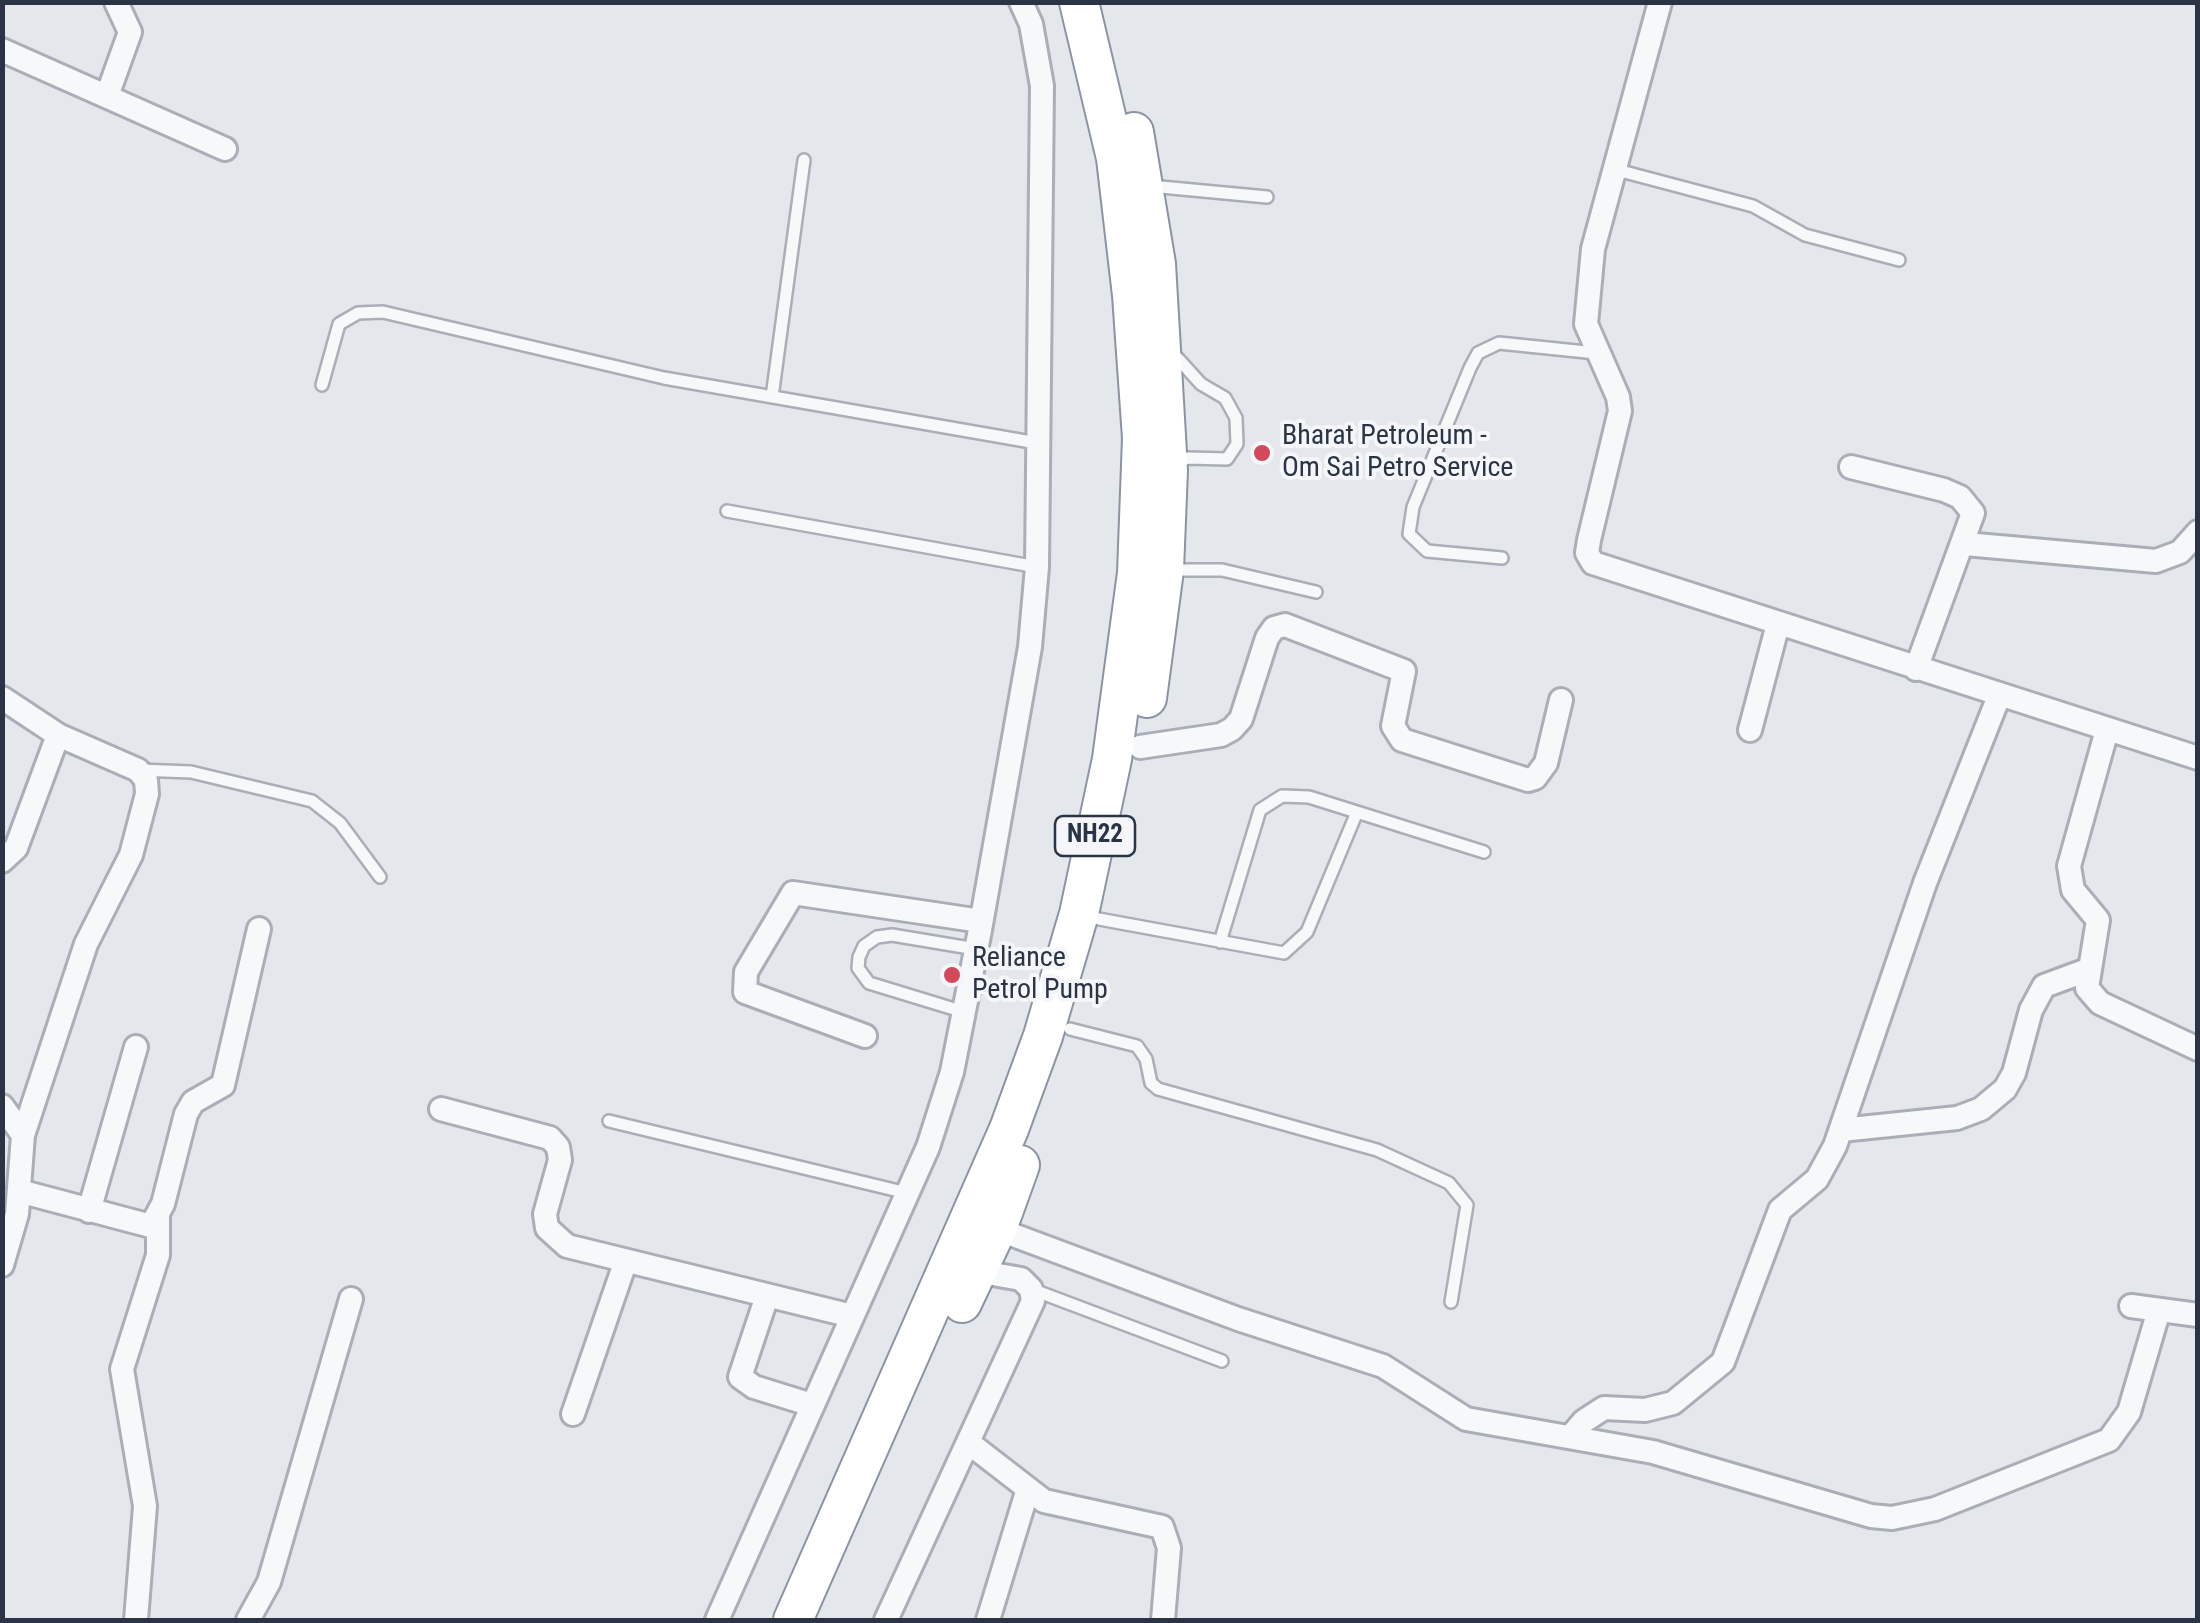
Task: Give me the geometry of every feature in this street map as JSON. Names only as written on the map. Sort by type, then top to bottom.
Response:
[{"type":"highway","name":"NH22","points":[[793,1620],[1009,1129],[1043,1036],[1079,914],[1112,759],[1137,573],[1142,438],[1132,295],[1116,158],[1079,2]]},
{"type":"highway","name":"NH22","points":[[820,1620],[996,1230],[1070,1029],[1140,747],[1164,570],[1168,470],[1162,341],[1146,185],[1105,2]]},
{"type":"street","points":[[107,96],[130,32],[116,2]]},
{"type":"street","points":[[717,1620],[938,1118],[976,949],[1030,647],[1037,567],[1044,210],[1042,86],[1031,24],[1021,2]]},
{"type":"street","points":[[1660,2],[1593,250],[1586,324],[1618,397],[1620,411],[1589,540],[1588,553],[1593,562],[2198,758]]},
{"type":"street","points":[[2,50],[225,149]]},
{"type":"street","points":[[1851,467],[1960,497],[1973,513],[1965,544],[1916,669]]},
{"type":"street","points":[[1965,544],[2156,561],[2180,552],[2198,532]]},
{"type":"street","points":[[1750,730],[1778,624]]},
{"type":"street","points":[[1140,747],[1221,735],[1232,729],[1240,718],[1267,638],[1274,628],[1285,625],[1404,671],[1393,726],[1402,740],[1528,780],[1535,778],[1546,763],[1561,700]]},
{"type":"street","points":[[1571,1436],[1593,1413],[1604,1408],[1660,1408],[1713,1374],[1730,1349],[1780,1210],[1817,1178],[1840,1130],[1919,901],[1999,696]]},
{"type":"street","points":[[2,698],[58,735],[138,770],[146,780],[147,794],[131,856],[86,944],[23,1136],[2,1265]]},
{"type":"street","points":[[2107,730],[2069,866],[2073,890],[2098,920],[2086,988],[2091,996],[2198,1049]]},
{"type":"street","points":[[2,862],[16,848],[58,735]]},
{"type":"street","points":[[864,1036],[745,992],[746,972],[793,892],[981,920]]},
{"type":"street","points":[[136,1620],[145,1506],[122,1369],[158,1255],[158,1218],[186,1114],[193,1102],[222,1084],[258,929]]},
{"type":"street","points":[[1840,1130],[1957,1118],[1981,1109],[2006,1089],[2031,1010],[2044,986],[2090,969]]},
{"type":"street","points":[[89,1211],[136,1048]]},
{"type":"street","points":[[2,1106],[23,1136]]},
{"type":"street","points":[[441,1109],[550,1138],[558,1147],[560,1160],[546,1214],[547,1228],[568,1246],[852,1316]]},
{"type":"street","points":[[13,1198],[89,1211],[138,1226],[151,1226],[158,1218]]},
{"type":"street","points":[[996,1230],[1221,1313],[1383,1366],[1466,1419],[1653,1452],[1870,1516],[1914,1515],[2098,1448],[2109,1440],[2129,1412],[2159,1310]]},
{"type":"street","points":[[573,1414],[625,1263]]},
{"type":"street","points":[[886,1620],[1029,1315],[1031,1289],[1021,1280],[976,1271]]},
{"type":"street","points":[[767,1296],[740,1377],[754,1387],[812,1405]]},
{"type":"street","points":[[248,1620],[269,1582],[351,1300]]},
{"type":"street","points":[[2131,1306],[2198,1315]]},
{"type":"street","points":[[969,1444],[1028,1492],[1061,1508],[1162,1526],[1169,1548],[1163,1620]]},
{"type":"street","points":[[988,1620],[1028,1492]]},
{"type":"lane","points":[[772,397],[804,160]]},
{"type":"lane","points":[[1617,170],[1753,206],[1806,235],[1900,260]]},
{"type":"lane","points":[[1146,185],[1267,197]]},
{"type":"lane","points":[[322,385],[338,324],[358,312],[384,312],[664,378],[1038,443]]},
{"type":"lane","points":[[1162,341],[1202,384],[1225,398],[1236,418],[1237,444],[1227,459],[1186,458],[1168,470]]},
{"type":"lane","points":[[1502,558],[1427,551],[1409,534],[1413,507],[1470,368],[1478,353],[1499,343],[1596,353]]},
{"type":"lane","points":[[727,511],[1037,567]]},
{"type":"lane","points":[[1164,570],[1222,570],[1316,592]]},
{"type":"lane","points":[[138,770],[191,772],[312,801],[340,823],[380,877]]},
{"type":"lane","points":[[1220,942],[1255,822],[1268,801],[1296,795],[1484,852]]},
{"type":"lane","points":[[1099,919],[1272,952],[1296,947],[1357,812]]},
{"type":"lane","points":[[964,1012],[869,983],[858,968],[859,957],[864,946],[877,937],[892,935],[976,949]]},
{"type":"lane","points":[[1070,1029],[1137,1046],[1146,1060],[1151,1083],[1158,1089],[1376,1150],[1449,1183],[1468,1205],[1451,1302]]},
{"type":"lane","points":[[609,1120],[907,1194]]},
{"type":"lane","points":[[1031,1289],[1222,1360]]},
{"type":"place","name":"Bharat Petroleum - Om Sai Petro Service","points":[[1262,453]]},
{"type":"place","name":"Reliance Petrol Pump","points":[[952,975]]}]
